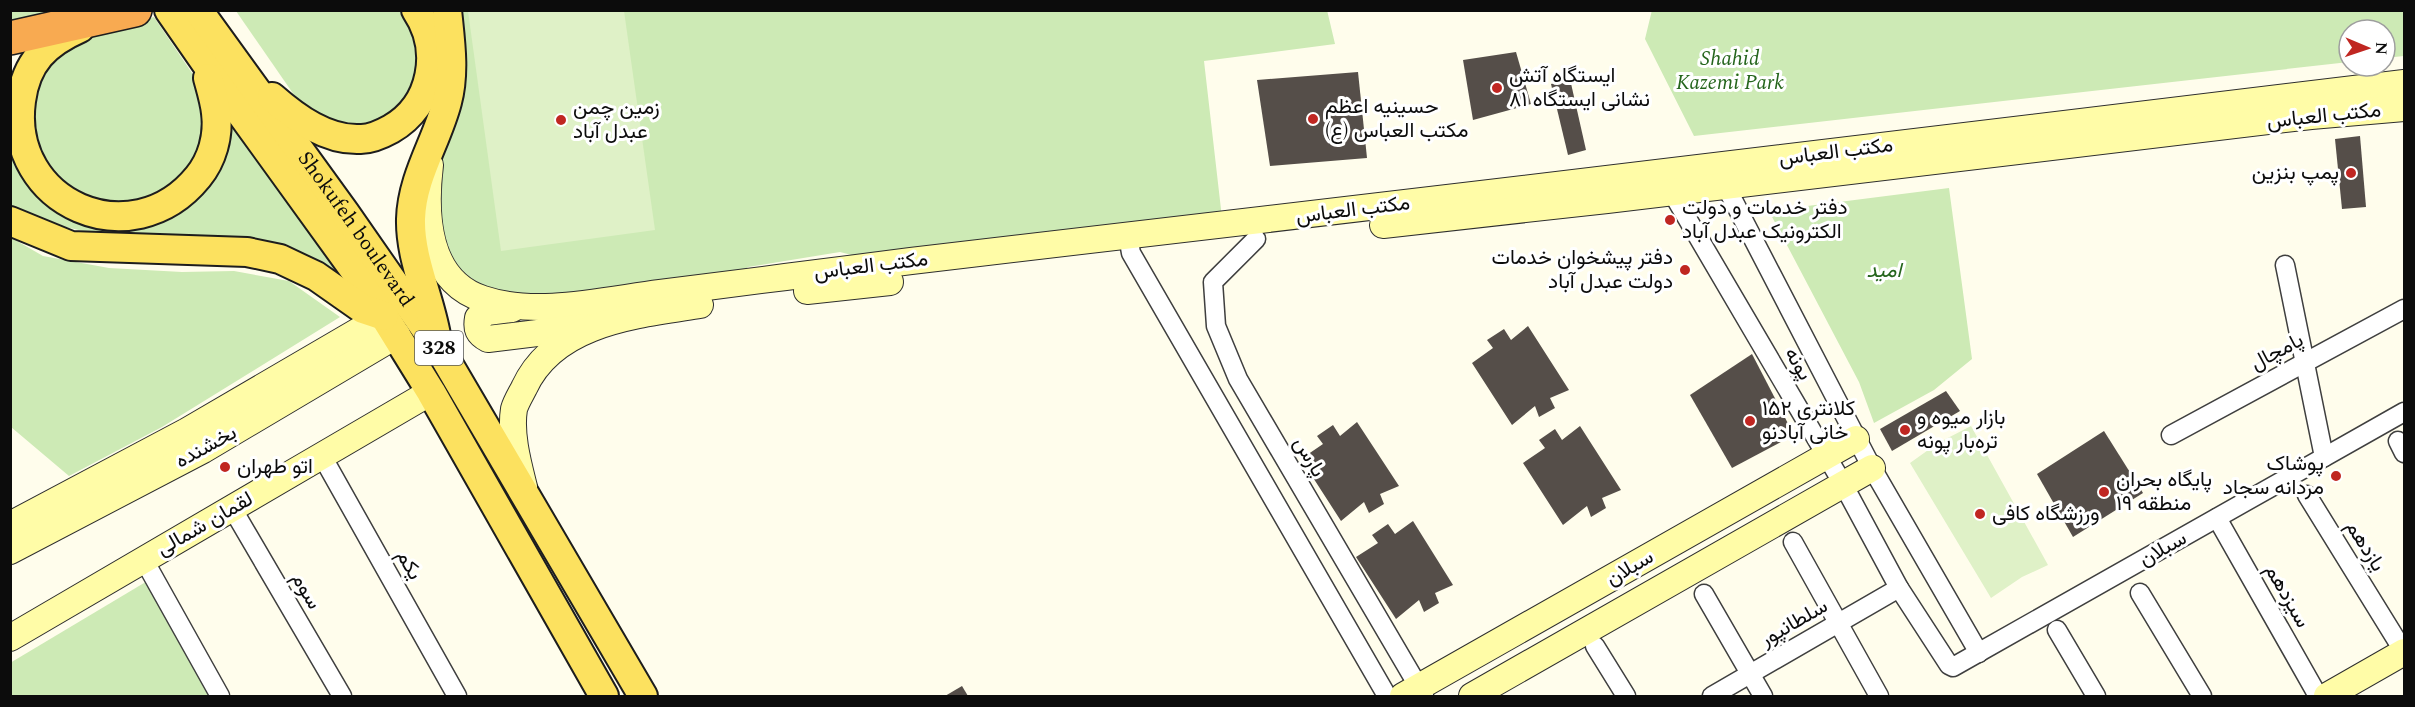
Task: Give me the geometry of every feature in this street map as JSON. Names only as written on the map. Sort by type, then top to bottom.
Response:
[{"type":"highway","points":[[10,38],[135,10]]},
{"type":"main road","points":[[192,19],[292,114],[315,128],[340,138],[362,140],[384,133],[403,122],[420,104],[429,82],[432,54],[426,24],[416,10]]},
{"type":"main road","points":[[439,348],[432,312],[412,245],[411,218],[414,192],[434,142],[451,82],[447,10]]},
{"type":"main road","points":[[100,19],[64,35],[42,51],[22,87],[19,114],[21,141],[32,167],[62,200],[77,208],[97,215],[132,216],[167,204],[180,197],[192,184],[203,171],[215,142],[216,113],[204,61]]},
{"type":"main road","name":"Shokufeh boulevard","points":[[192,19],[204,61],[322,223],[391,326],[604,696]]},
{"type":"main road","name":"Shokufeh boulevard","points":[[192,19],[345,213],[439,348],[643,696]]},
{"type":"main road","name":"مکتب العباس","points":[[2310,105],[2404,83]]},
{"type":"main road","name":"مکتب العباس","points":[[527,498],[518,462],[514,409],[531,373],[556,349],[594,326],[622,318],[1130,245],[1720,176],[2013,129],[2310,105],[2404,108]]},
{"type":"main road","name":"مکتب العباس","points":[[434,142],[427,194],[433,246],[440,266],[459,287],[476,297],[521,308],[590,302],[841,269],[1130,245],[1256,239],[1539,198]]},
{"type":"main road","points":[[10,221],[70,246],[247,252],[280,260],[316,276],[391,326]]},
{"type":"main road","points":[[521,308],[487,312],[478,318],[476,327],[481,335],[488,339],[594,326]]},
{"type":"main road","name":"بخشنده","points":[[10,525],[391,326]]},
{"type":"main road","name":"بخشنده","points":[[10,551],[203,450],[391,326]]},
{"type":"main road","name":"لقمان شمالی","points":[[10,638],[431,392]]},
{"type":"main road","name":"سبلان","points":[[1415,694],[1856,439]]},
{"type":"main road","name":"سبلان","points":[[1472,696],[1872,468]]},
{"type":"main road","points":[[2327,696],[2404,652]]},
{"type":"street","name":"پونه","points":[[1720,176],[1856,439],[1979,653]]},
{"type":"street","name":"پونه","points":[[1666,183],[1843,484],[1899,588],[1953,667]]},
{"type":"street","name":"پارس","points":[[1256,239],[1213,282],[1216,326],[1238,379],[1415,694]]},
{"type":"street","points":[[1130,245],[1211,391],[1387,696]]},
{"type":"street","points":[[2285,265],[2324,458]]},
{"type":"street","name":"پامچال","points":[[2171,435],[2404,309]]},
{"type":"street","points":[[1211,391],[1238,379]]},
{"type":"street","name":"سبلان","points":[[1953,667],[2404,412]]},
{"type":"street","name":"یکم","points":[[322,456],[458,696]]},
{"type":"street","name":"یازدهم","points":[[2307,495],[2404,652]]},
{"type":"street","name":"سوم","points":[[232,508],[342,696]]},
{"type":"street","name":"سیزدهم","points":[[2217,518],[2318,696]]},
{"type":"street","points":[[1793,542],[1879,696]]},
{"type":"street","points":[[144,560],[220,696]]},
{"type":"street","name":"سلطانپور","points":[[1712,696],[1899,588]]},
{"type":"street","points":[[2140,593],[2202,696]]},
{"type":"street","points":[[1704,594],[1763,696]]},
{"type":"street","points":[[2057,630],[2096,696]]},
{"type":"street","points":[[1596,646],[1626,696]]},
{"type":"green space","points":[[11,10],[80,11],[11,26]]},
{"type":"green space","points":[[1327,10],[1335,44],[1204,61],[1222,218],[871,260],[840,252],[748,267],[738,275],[523,298],[482,290],[442,252],[438,173],[454,11]]},
{"type":"green space","name":"Shahid Kazemi Park","points":[[1652,10],[2404,11],[2404,56],[2397,57],[2397,18],[2337,18],[2337,63],[1694,136],[1645,39]]},
{"type":"green space","points":[[236,11],[405,11],[410,16],[421,71],[395,116],[354,130],[301,105]]},
{"type":"green space","name":"زمین چمن عبدل آباد","points":[[468,11],[624,11],[655,230],[501,251]]},
{"type":"green space","points":[[154,17],[194,76],[205,100],[203,143],[181,181],[134,206],[67,194],[31,137],[39,69],[99,30]]},
{"type":"green space","points":[[222,99],[371,305],[335,275],[120,239],[56,225],[11,205],[10,139],[57,209],[179,207]]},
{"type":"green space","name":"امید","points":[[1949,188],[1972,359],[1934,390],[1874,423],[1859,382],[1769,211]]},
{"type":"green space","points":[[10,237],[43,256],[109,268],[182,272],[234,271],[289,281],[340,317],[162,427],[69,476],[11,427]]},
{"type":"green space","name":"ورزشگاه کافی","points":[[1971,426],[2048,565],[2022,577],[1991,598],[1910,463],[1938,443]]},
{"type":"green space","points":[[149,580],[214,696],[11,696],[10,663]]},
{"type":"building","points":[[1516,52],[1531,104],[1473,120],[1463,60]]},
{"type":"building","name":"حسینیه اعظم مکتب العباس (ع)","points":[[1358,72],[1367,158],[1270,166],[1257,80]]},
{"type":"building","points":[[1570,79],[1586,150],[1568,155],[1551,84]]},
{"type":"building","name":"پمپ بنزین","points":[[2360,136],[2366,207],[2342,209],[2335,139]]},
{"type":"building","points":[[1528,326],[1569,390],[1550,398],[1555,408],[1539,417],[1535,406],[1512,425],[1472,363],[1493,348],[1487,340],[1504,329],[1511,340]]},
{"type":"building","points":[[1752,354],[1794,435],[1732,468],[1690,395]]},
{"type":"building","points":[[1946,391],[1960,411],[1892,451],[1880,429]]},
{"type":"building","points":[[1357,422],[1399,486],[1380,494],[1384,504],[1369,513],[1364,502],[1341,521],[1301,459],[1323,444],[1317,436],[1333,425],[1340,436]]},
{"type":"building","points":[[1580,426],[1621,490],[1602,498],[1606,508],[1591,517],[1587,506],[1563,525],[1523,463],[1545,448],[1539,440],[1555,429],[1562,440]]},
{"type":"building","points":[[2104,431],[2143,493],[2073,537],[2037,474]]},
{"type":"building","points":[[1413,521],[1453,585],[1435,593],[1439,603],[1424,612],[1419,600],[1396,619],[1356,557],[1378,543],[1372,535],[1388,524],[1395,534]]},
{"type":"building","points":[[962,686],[968,696],[945,696]]},
{"type":"place","name":"ایستگاه آتش نشانی ایستگاه ۸۱","points":[[1497,88]]},
{"type":"place","name":"حسینیه اعظم مکتب العباس (ع)","points":[[1313,119]]},
{"type":"place","name":"زمین چمن عبدل آباد","points":[[561,120]]},
{"type":"place","name":"پمپ بنزین","points":[[2351,173]]},
{"type":"place","name":"دفتر خدمات و دولت الکترونیک عبدل آباد","points":[[1670,220]]},
{"type":"place","name":"دفتر پیشخوان خدمات دولت عبدل آباد","points":[[1685,270]]},
{"type":"place","name":"کلانتری ۱۵۲ خانی آبادنو","points":[[1750,421]]},
{"type":"place","name":"بازار میوه و تره‌بار پونه","points":[[1905,430]]},
{"type":"place","name":"اتو طهران","points":[[225,467]]},
{"type":"place","name":"پوشاک مردانه سجاد","points":[[2336,476]]},
{"type":"place","name":"پایگاه بحران منطقه ۱۹","points":[[2104,492]]},
{"type":"place","name":"ورزشگاه کافی","points":[[1980,514]]}]
